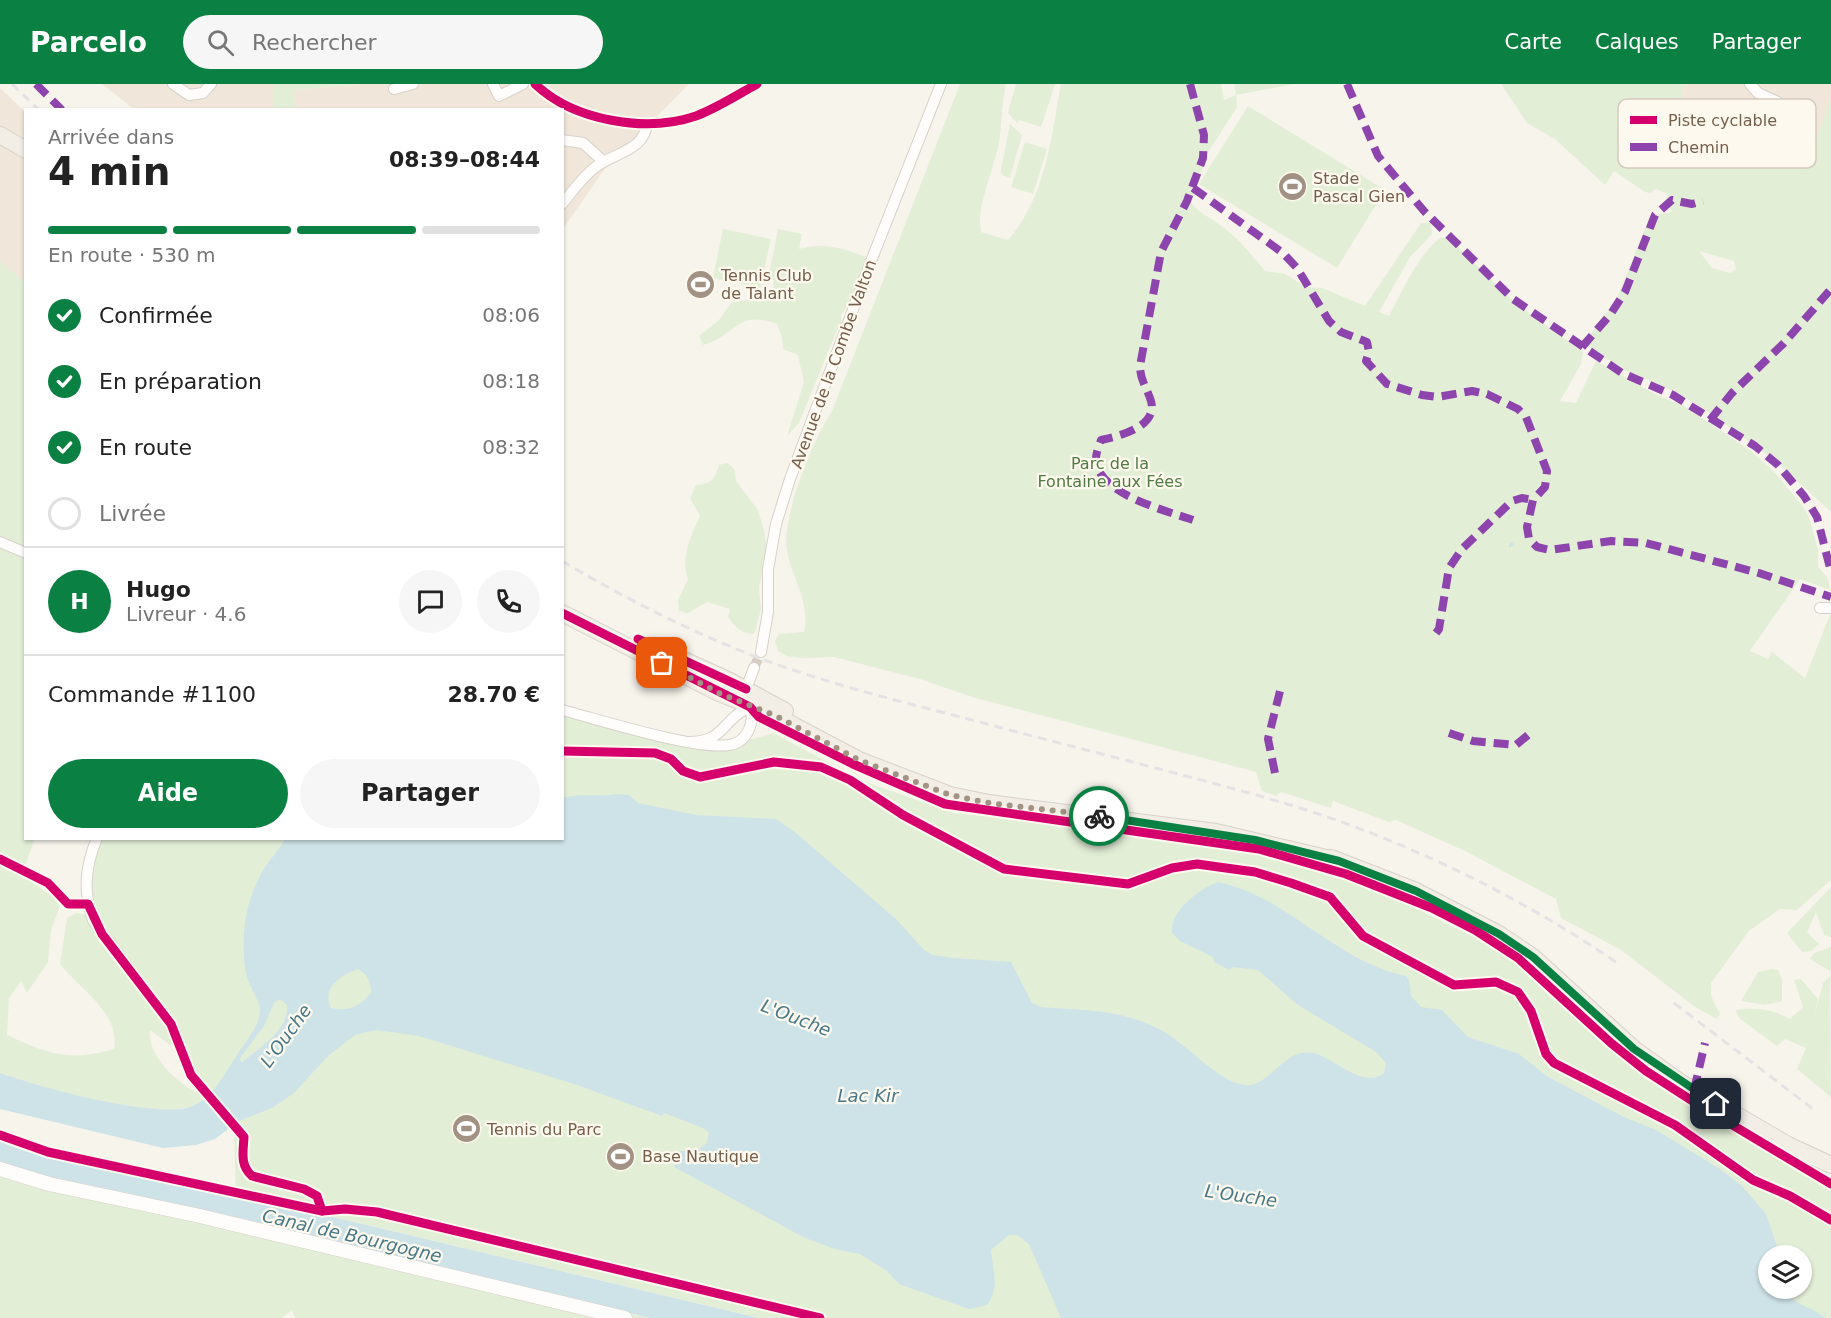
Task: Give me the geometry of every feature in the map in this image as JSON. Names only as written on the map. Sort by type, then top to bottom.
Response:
[{"type":"main road","points":[[0,135],[24,149]]},
{"type":"main road","points":[[564,609],[616,629],[746,689],[907,778]]},
{"type":"main road","points":[[564,614],[750,706],[774,715],[859,760],[968,800],[1238,836],[1339,861]]},
{"type":"main road","points":[[630,646],[663,657],[723,685],[746,689]]},
{"type":"main road","points":[[746,689],[750,706]]},
{"type":"main road","points":[[750,706],[764,705],[790,713]]},
{"type":"main road","points":[[1112,818],[1124,814],[1194,821],[1240,829],[1339,861],[1416,891],[1499,934],[1533,957],[1634,1049],[1716,1104],[1810,1158],[1831,1174]]},
{"type":"main road","points":[[1132,822],[1143,819],[1181,824],[1194,821]]},
{"type":"main road","points":[[1810,1158],[1831,1165]]},
{"type":"street","points":[[173,84],[189,95],[203,93],[211,84]]},
{"type":"street","points":[[394,89],[413,84]]},
{"type":"street","points":[[493,84],[499,96],[523,84]]},
{"type":"street","points":[[536,84],[573,108],[608,119],[647,123],[680,121],[696,116],[757,84]]},
{"type":"street","name":"Avenue de la Combe Valton","points":[[761,652],[768,612],[768,568],[776,524],[790,479],[873,256],[941,84]]},
{"type":"street","points":[[1750,84],[1758,93],[1771,99]]},
{"type":"street","points":[[564,202],[603,162],[638,143],[646,131],[647,123]]},
{"type":"street","points":[[564,140],[583,143],[603,162]]},
{"type":"street","points":[[0,542],[24,552]]},
{"type":"street","points":[[746,689],[754,668]]},
{"type":"street","points":[[564,710],[690,742],[728,745],[737,743],[753,722],[750,706],[737,712],[711,739],[690,742]]},
{"type":"street","points":[[96,840],[90,855],[86,882],[88,904],[93,921],[171,1024],[180,1041],[191,1075],[203,1090]]},
{"type":"street","points":[[0,1169],[49,1184],[200,1216],[625,1318]]},
{"type":"shaded area","points":[[102,84],[273,84],[273,108],[133,108]]},
{"type":"shaded area","points":[[362,84],[689,84],[604,170],[564,228],[564,108],[295,108],[294,90]]},
{"type":"shaded area","points":[[1685,84],[1831,84],[1831,99],[1816,142],[1816,99],[1682,99]]},
{"type":"shaded area","points":[[0,88],[24,111],[24,282],[0,261]]},
{"type":"green space","points":[[273,84],[362,84],[294,90],[295,108],[273,108]]},
{"type":"green space","name":"Parc de la Fontaine aux Fées","points":[[960,84],[1006,84],[998,146],[981,210],[981,232],[1008,240],[1031,205],[1050,146],[1061,84],[1221,84],[1224,100],[1236,95],[1237,107],[1207,154],[1191,203],[1231,233],[1265,271],[1285,274],[1306,287],[1322,288],[1365,306],[1421,223],[1431,223],[1432,234],[1410,257],[1379,312],[1389,316],[1412,273],[1434,243],[1442,237],[1451,240],[1513,301],[1583,352],[1581,364],[1560,401],[1576,403],[1596,361],[1657,395],[1684,406],[1751,451],[1775,473],[1802,505],[1809,517],[1818,550],[1818,567],[1827,577],[1830,590],[1800,579],[1750,651],[1768,659],[1772,652],[1805,678],[1831,612],[1831,880],[1797,910],[1780,909],[1749,931],[1711,983],[1711,996],[1720,1014],[1717,1019],[1695,1007],[1621,950],[1561,918],[1556,899],[1465,851],[1396,820],[1389,822],[1333,801],[1331,808],[1281,792],[1276,796],[1262,791],[1256,772],[972,697],[920,679],[834,657],[801,658],[787,656],[778,651],[775,641],[779,634],[804,632],[805,611],[789,561],[786,536],[800,479],[816,440],[832,411]]},
{"type":"green space","points":[[1016,84],[1055,84],[1041,127],[1019,120],[1017,123],[1008,113]]},
{"type":"green space","points":[[1234,84],[1295,84],[1236,95]]},
{"type":"green space","points":[[1501,84],[1685,84],[1682,99],[1618,99],[1618,168],[1816,168],[1816,140],[1831,99],[1831,512],[1777,462],[1703,408],[1674,391],[1624,370],[1584,344],[1617,298],[1650,216],[1672,212],[1665,201],[1668,194],[1656,189],[1650,193],[1645,192],[1614,171],[1605,185],[1555,139],[1527,123]],"holes":[[[1699,251],[1734,261],[1736,269],[1730,273],[1712,268]]]},
{"type":"green space","name":"Stade Pascal Gien","points":[[1248,106],[1385,190],[1337,268],[1199,184]]},
{"type":"green space","points":[[1010,124],[1022,135],[1010,178],[1002,175],[1001,170]]},
{"type":"green space","points":[[1025,142],[1047,149],[1033,194],[1011,187]]},
{"type":"green space","points":[[723,229],[771,239],[760,288],[713,278]]},
{"type":"green space","points":[[778,229],[802,234],[799,249],[816,246],[833,247],[866,257],[857,288],[851,302],[841,315],[842,324],[837,330],[799,423],[787,436],[804,382],[798,355],[783,349],[782,337],[777,324],[763,320],[744,322],[723,336],[703,345],[699,336],[719,320],[731,303],[757,298],[773,288],[774,280],[768,279]]},
{"type":"green space","points":[[0,261],[24,282],[24,840],[35,840],[25,866],[9,867],[54,897],[60,906],[51,930],[48,962],[27,993],[21,981],[9,998],[7,1035],[59,1054],[84,1055],[114,1049],[111,1024],[105,1013],[60,964],[67,918],[76,913],[86,915],[114,958],[169,1028],[173,1040],[170,1045],[150,1030],[154,1051],[160,1061],[185,1086],[204,1097],[175,1024],[97,921],[89,881],[101,840],[564,840],[564,714],[640,733],[695,741],[748,740],[773,733],[863,781],[954,813],[1074,826],[1137,838],[1255,853],[1325,872],[1391,896],[1492,946],[1516,962],[1639,1071],[1678,1098],[1831,1189],[1831,1318],[760,1318],[236,1194],[234,1132],[196,1105],[177,1109],[127,1107],[71,1095],[0,1073]]},
{"type":"green space","points":[[728,463],[735,470],[736,481],[758,510],[764,530],[767,550],[759,587],[761,610],[754,634],[736,627],[728,617],[730,609],[707,602],[688,613],[679,611],[678,600],[688,579],[686,554],[700,516],[690,498],[696,485],[709,482],[714,478],[719,465]]},
{"type":"green space","points":[[1831,887],[1831,937],[1824,935],[1816,912],[1807,932],[1819,944],[1811,951],[1802,952],[1787,933]]},
{"type":"green space","points":[[1831,947],[1831,972],[1810,959],[1814,953]]},
{"type":"green space","points":[[1778,970],[1782,979],[1782,1001],[1765,1005],[1741,1001],[1758,972]]},
{"type":"green space","points":[[1831,975],[1831,1097],[1797,1069],[1806,1048],[1785,1039],[1777,1046],[1739,1018],[1736,1010],[1764,1010],[1790,1019],[1803,1007],[1794,980],[1801,979],[1818,999],[1811,1028],[1823,983]]},
{"type":"green space","points":[[0,1164],[650,1318],[295,1318],[292,1310],[282,1318],[0,1318]]},
{"type":"water","name":"Lac Kir","points":[[629,795],[638,803],[696,815],[776,819],[796,833],[897,920],[924,950],[933,955],[953,958],[1011,962],[1032,1003],[1041,1007],[1116,1014],[1145,1023],[1171,1036],[1213,1070],[1235,1082],[1245,1085],[1254,1084],[1285,1061],[1303,1053],[1321,1056],[1348,1071],[1367,1078],[1384,1073],[1386,1063],[1376,1052],[1298,1005],[1258,970],[1233,967],[1229,970],[1214,962],[1213,957],[1180,941],[1172,933],[1172,925],[1180,909],[1203,890],[1218,882],[1243,889],[1289,914],[1357,957],[1381,969],[1406,976],[1409,980],[1411,996],[1421,1007],[1442,1010],[1468,1037],[1519,1054],[1548,1077],[1624,1117],[1656,1130],[1720,1169],[1742,1186],[1766,1214],[1777,1245],[1758,1245],[1758,1299],[1794,1299],[1825,1318],[1061,1318],[1029,1244],[1017,1235],[1009,1235],[991,1250],[995,1285],[991,1299],[987,1305],[969,1309],[899,1284],[887,1271],[860,1254],[835,1249],[805,1238],[674,1167],[680,1151],[696,1151],[707,1143],[709,1133],[703,1128],[664,1113],[662,1116],[577,1085],[419,1036],[376,1030],[355,1035],[328,1056],[294,1093],[272,1108],[239,1121],[215,1139],[196,1145],[163,1148],[0,1109],[0,1073],[99,1100],[156,1109],[179,1109],[195,1105],[213,1091],[250,1035],[259,1016],[259,1006],[245,969],[245,921],[260,876],[284,840],[564,840],[564,798]],"holes":[[[358,969],[368,979],[371,993],[362,1002],[349,1009],[331,1008],[329,994],[340,978]],[[280,999],[287,1005],[283,1023],[272,1038],[241,1063],[240,1058],[264,1026],[274,1003]]]},
{"type":"water","name":"Canal de Bourgogne","points":[[0,1138],[32,1149],[236,1194],[759,1318],[650,1318],[221,1216],[42,1179],[0,1164]]},
{"type":"tunnel","points":[[754,668],[761,652]]},
{"type":"railway","points":[[12,84],[37,108]]},
{"type":"railway","points":[[564,562],[637,603],[688,628],[740,651],[790,669],[883,697],[1267,798],[1359,828],[1404,846],[1491,888],[1534,911],[1616,962]]},
{"type":"railway","points":[[1674,1003],[1817,1112]]},
{"type":"marked path","points":[[36,84],[60,108]]},
{"type":"marked path","points":[[1190,84],[1204,135],[1203,158],[1187,201],[1161,252],[1140,366],[1152,410],[1149,418],[1135,429],[1101,440],[1096,458],[1099,471],[1107,482],[1120,491],[1151,506],[1193,520]]},
{"type":"marked path","points":[[1347,84],[1378,156],[1424,211],[1513,299],[1622,373],[1673,395],[1755,446],[1778,465],[1804,496],[1817,517],[1831,572]]},
{"type":"marked path","points":[[1193,188],[1283,253],[1297,268],[1329,321],[1341,332],[1367,342],[1369,352],[1366,361],[1387,384],[1422,395],[1437,397],[1472,391],[1487,394],[1518,409],[1526,417],[1547,471],[1545,487],[1533,500],[1527,527],[1529,539],[1537,547],[1550,550],[1611,541],[1646,543],[1759,573],[1831,597]]},
{"type":"marked path","points":[[1582,347],[1610,315],[1625,292],[1655,215],[1672,200],[1692,204],[1703,201]]},
{"type":"marked path","points":[[1710,420],[1732,393],[1784,343],[1831,289]]},
{"type":"marked path","points":[[1436,633],[1439,629],[1449,568],[1462,549],[1512,501],[1522,498],[1533,500]]},
{"type":"marked path","points":[[1275,773],[1268,739],[1281,687]]},
{"type":"marked path","points":[[1449,733],[1473,741],[1516,745],[1528,735]]},
{"type":"marked path","points":[[1694,1090],[1705,1043]]},
{"type":"cycle path","points":[[535,84],[551,97],[590,115],[633,123],[676,121],[696,116],[757,84]]},
{"type":"cycle path","points":[[564,614],[750,707],[759,717],[853,764],[945,804],[1259,849],[1346,874],[1432,908],[1475,930],[1518,958],[1611,1043],[1646,1071],[1831,1184]]},
{"type":"cycle path","points":[[638,639],[746,689]]},
{"type":"cycle path","points":[[564,751],[655,753],[671,759],[683,771],[700,777],[774,762],[821,767],[850,780],[903,815],[1004,869],[1128,884],[1172,868],[1197,864],[1255,872],[1330,897],[1363,936],[1454,985],[1496,982],[1518,992],[1531,1011],[1546,1054],[1554,1063],[1675,1125],[1753,1180],[1790,1196],[1831,1220]]},
{"type":"cycle path","points":[[0,859],[48,883],[68,904],[88,904],[102,934],[171,1024],[191,1075],[244,1137],[243,1158],[248,1172],[252,1176],[304,1189],[317,1196],[322,1211]]},
{"type":"cycle path","points":[[0,1135],[48,1152],[322,1211],[345,1209],[377,1212],[820,1318]]},
{"type":"way so far","points":[[662,663],[721,694],[774,715],[859,760],[950,795],[989,803],[1099,816]]},
{"type":"place","name":"Stade Pascal Gien","points":[[1292,187]]},
{"type":"place","name":"Tennis Club de Talant","points":[[700,284]]},
{"type":"place","name":"Tennis du Parc","points":[[466,1129]]},
{"type":"place","name":"Base Nautique","points":[[621,1156]]},
{"type":"route","points":[[1099,816],[1216,832],[1255,840],[1339,861],[1416,891],[1471,918],[1533,957],[1634,1049],[1716,1104]]},
{"type":"water label","name":"L'Ouche","points":[[796,1018]]},
{"type":"water label","name":"L'Ouche","points":[[286,1036]]},
{"type":"water label","name":"L'Ouche","points":[[1241,1196]]}]
